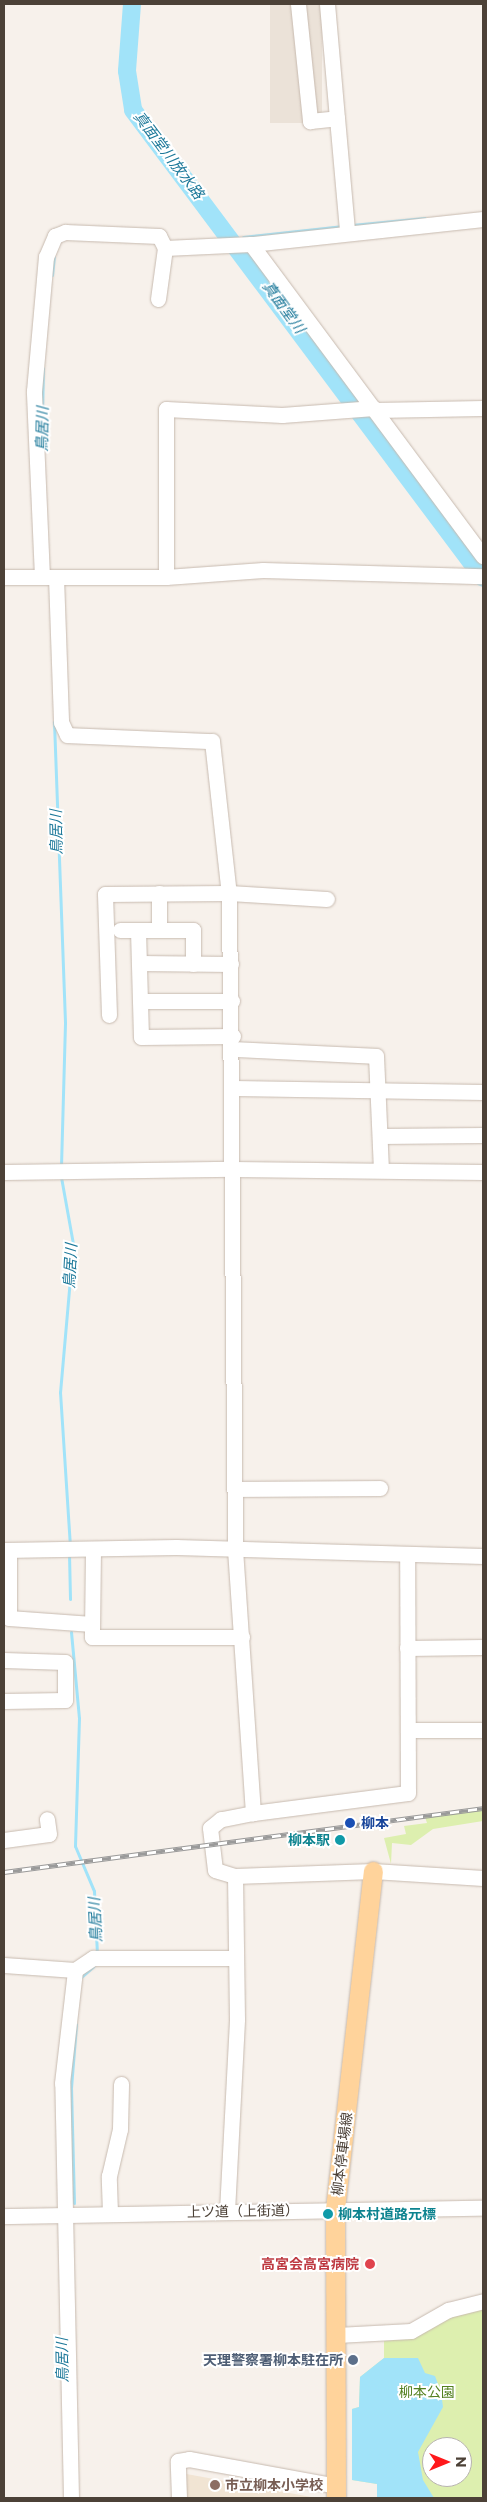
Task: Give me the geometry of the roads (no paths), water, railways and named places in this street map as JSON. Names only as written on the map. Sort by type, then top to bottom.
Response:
[{"type":"main road","name":"柳本停車場線","points":[[336,2492],[337,2335],[334,2210],[373,1872]]},
{"type":"street","points":[[298,4],[310,121],[337,118]]},
{"type":"street","points":[[327,4],[347,231]]},
{"type":"street","points":[[165,248],[226,247],[347,231],[483,219]]},
{"type":"street","points":[[158,299],[165,248],[158,236],[65,232],[55,236],[46,258],[34,391],[61,722],[67,736],[212,741],[229,893],[234,1042],[233,1169],[237,1489],[235,1549],[253,1813]]},
{"type":"street","points":[[248,244],[483,556]]},
{"type":"street","points":[[166,577],[166,408],[282,415],[373,409],[483,408]]},
{"type":"street","points":[[4,578],[166,577],[288,570],[478,576]]},
{"type":"street","points":[[159,893],[159,930]]},
{"type":"street","points":[[109,1015],[105,894],[229,893],[328,898]]},
{"type":"street","points":[[120,930],[193,930],[193,964]]},
{"type":"street","points":[[138,930],[140,1037],[234,1042],[376,1056],[380,1094],[382,1170]]},
{"type":"street","points":[[139,963],[231,964]]},
{"type":"street","points":[[140,1001],[232,1001]]},
{"type":"street","points":[[234,1088],[380,1094],[483,1092]]},
{"type":"street","points":[[381,1136],[483,1135]]},
{"type":"street","points":[[4,1172],[233,1169],[483,1172]]},
{"type":"street","points":[[237,1489],[380,1488]]},
{"type":"street","points":[[92,1624],[9,1618],[6,1550],[235,1549],[483,1556]]},
{"type":"street","points":[[93,1550],[92,1637],[242,1637]]},
{"type":"street","points":[[407,1555],[408,1793],[253,1813],[221,1819],[210,1828],[215,1870],[235,1876],[373,1872],[483,1878]]},
{"type":"street","points":[[407,1648],[483,1647]]},
{"type":"street","points":[[4,1660],[66,1662],[65,1700],[4,1701]]},
{"type":"street","points":[[409,1730],[483,1730]]},
{"type":"street","points":[[4,1840],[49,1834],[47,1819]]},
{"type":"street","points":[[227,2211],[235,2096],[235,1876]]},
{"type":"street","points":[[4,1965],[75,1970],[96,1958],[234,1958]]},
{"type":"street","points":[[71,2498],[67,2213],[62,2083],[75,1970]]},
{"type":"street","points":[[110,2213],[109,2176],[120,2129],[121,2084]]},
{"type":"street","name":"上ツ道（上街道）","points":[[4,2216],[67,2213],[483,2208]]},
{"type":"street","points":[[337,2335],[411,2331],[448,2310],[483,2300]]},
{"type":"street","points":[[179,2498],[178,2461],[190,2459],[336,2492]]},
{"type":"water","points":[[384,2358],[418,2358],[425,2373],[435,2376],[441,2392],[443,2407],[426,2437],[422,2437],[422,2445],[418,2452],[422,2487],[427,2487],[434,2498],[377,2498],[377,2484],[352,2480],[352,2409],[359,2407],[360,2377]]},
{"type":"waterway","name":"真面堂川","points":[[132,4],[127,71],[133,110],[483,578]]},
{"type":"waterway","name":"真面堂川","points":[[352,225],[425,218]]},
{"type":"waterway","name":"真面堂川","points":[[243,237],[343,226]]},
{"type":"waterway","name":"鳥居川","points":[[52,275],[54,257]]},
{"type":"waterway","name":"鳥居川","points":[[42,415],[43,368]]},
{"type":"waterway","name":"鳥居川","points":[[54,722],[65,1023],[61,1168]]},
{"type":"waterway","name":"鳥居川","points":[[61,1177],[73,1244],[60,1392],[70,1545]]},
{"type":"waterway","name":"鳥居川","points":[[69,1554],[70,1599]]},
{"type":"waterway","name":"鳥居川","points":[[71,1632],[79,1718],[75,1846],[94,1891],[97,1954]]},
{"type":"waterway","name":"鳥居川","points":[[80,1978],[94,1966]]},
{"type":"waterway","name":"鳥居川","points":[[74,2203],[71,2088],[76,2024]]},
{"type":"railway","points":[[4,1872],[483,1808]]},
{"type":"place","name":"柳本","points":[[350,1823]]},
{"type":"place","name":"柳本駅","points":[[340,1840]]},
{"type":"place","name":"柳本村道路元標","points":[[328,2214]]},
{"type":"place","name":"高宮会高宮病院","points":[[370,2264]]},
{"type":"place","name":"天理警察署柳本駐在所","points":[[353,2360]]},
{"type":"place","name":"市立柳本小学校","points":[[215,2485]]},
{"type":"water label","name":"真面堂川放水路","points":[[169,155]]},
{"type":"park label","name":"柳本公園","points":[[427,2392]]}]
